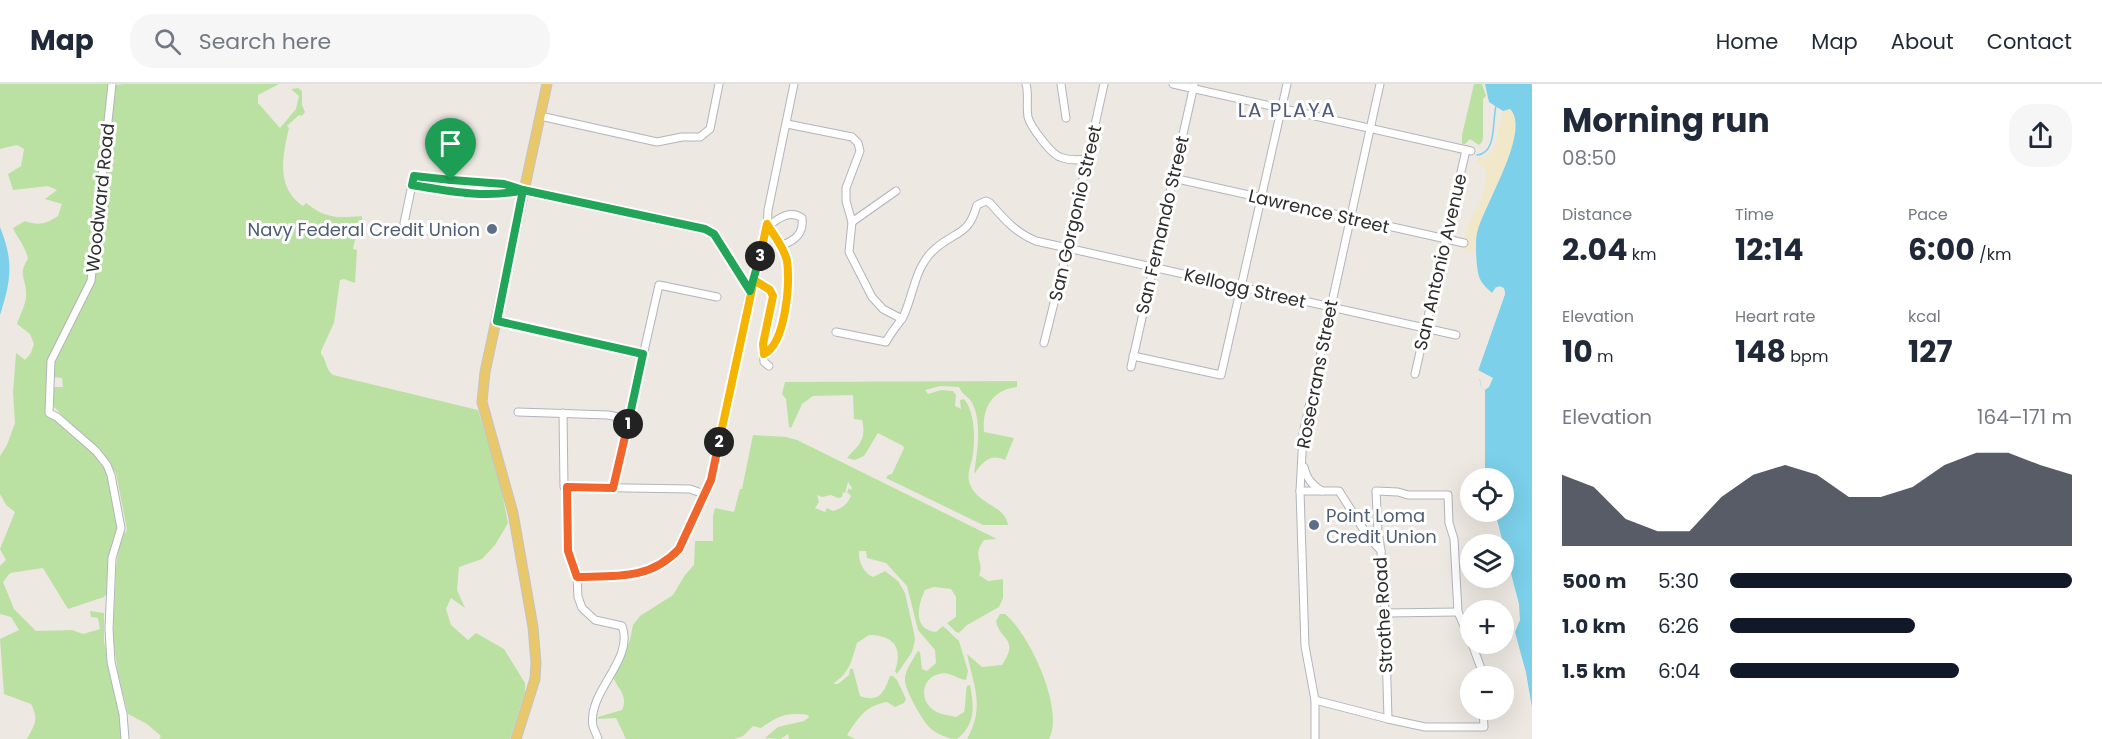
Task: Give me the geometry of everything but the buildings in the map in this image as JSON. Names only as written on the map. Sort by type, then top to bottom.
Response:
[{"type":"main road","points":[[516,739],[535,679],[535,654],[513,513],[482,402],[485,372],[547,84]]},
{"type":"street","name":"Woodward Road","points":[[112,84],[91,281],[51,361],[49,413],[57,417],[96,451],[107,465],[111,475],[121,528],[112,558],[109,629],[111,662],[123,714],[124,739]]},
{"type":"street","points":[[540,116],[657,142],[682,137],[700,137],[710,129],[719,84]]},
{"type":"street","points":[[577,577],[630,576],[648,571],[670,557],[679,549],[711,480],[750,291],[768,225],[768,210],[795,84]]},
{"type":"street","points":[[1026,84],[1029,121],[1056,155],[1062,159],[1088,159]]},
{"type":"street","points":[[1061,84],[1066,118]]},
{"type":"street","name":"San Gorgonio Street","points":[[1044,343],[1104,84]]},
{"type":"street","points":[[1173,84],[1194,86],[1370,129]]},
{"type":"street","points":[[1133,356],[1221,375],[1287,84]]},
{"type":"street","name":"Rosecrans Street","points":[[1315,739],[1315,700],[1305,646],[1300,491],[1303,434],[1380,84]]},
{"type":"street","name":"San Fernando Street","points":[[1131,367],[1194,86]]},
{"type":"street","points":[[787,124],[852,137],[858,143],[860,151],[846,188],[846,201],[852,222],[849,252],[872,297],[883,309],[902,319],[886,342],[837,332]]},
{"type":"street","name":"San Antonio Avenue","points":[[1370,129],[1468,151],[1415,374]]},
{"type":"street","points":[[434,232],[406,226],[404,223],[414,176],[436,180],[504,184],[705,229],[714,234],[750,291]]},
{"type":"street","name":"Lawrence Street","points":[[1173,178],[1464,243]]},
{"type":"street","points":[[412,185],[458,192],[502,195],[523,190]]},
{"type":"street","points":[[852,222],[896,191]]},
{"type":"street","name":"Kellogg Street","points":[[902,319],[918,272],[933,250],[964,231],[973,220],[977,205],[982,201],[990,203],[1009,225],[1024,236],[1036,241],[1456,335]]},
{"type":"street","points":[[768,225],[791,213],[802,218],[801,232],[796,239],[781,246]]},
{"type":"street","points":[[764,354],[768,353],[778,336],[785,316],[787,261],[768,225]]},
{"type":"street","points":[[754,280],[770,290],[773,296],[763,344],[764,362],[769,366]]},
{"type":"street","points":[[613,488],[659,285],[717,297]]},
{"type":"street","points":[[497,321],[643,354]]},
{"type":"street","points":[[518,412],[608,415],[629,418]]},
{"type":"street","points":[[563,413],[564,487],[690,489],[704,494]]},
{"type":"street","points":[[1301,459],[1306,476],[1314,486],[1323,491]]},
{"type":"street","points":[[567,487],[568,551],[577,577],[578,597],[582,608],[595,620],[622,626],[626,635],[622,651],[593,709],[593,727],[598,739]]},
{"type":"street","name":"Strothe Road","points":[[1300,491],[1339,491],[1367,535],[1381,551],[1388,719]]},
{"type":"street","points":[[1381,551],[1376,491],[1408,495],[1448,495],[1460,617]]},
{"type":"street","points":[[1385,613],[1458,612]]},
{"type":"street","points":[[1315,700],[1425,727],[1484,727],[1484,720]]},
{"type":"green space","points":[[0,84],[111,84],[90,273],[85,290],[50,359],[48,412],[95,455],[107,473],[112,487],[118,525],[109,589],[104,597],[68,609],[43,568],[10,573],[3,582],[14,609],[36,631],[72,630],[83,634],[100,629],[98,618],[91,617],[90,611],[104,613],[104,641],[122,721],[122,739],[27,739],[35,722],[31,704],[4,694],[0,639],[19,630],[11,617],[0,614],[0,566],[6,560],[0,549],[15,512],[6,505],[0,494],[0,456],[7,445],[15,423],[13,393],[16,353],[25,360],[34,344],[30,334],[17,324],[26,299],[23,269],[28,259],[13,228],[25,221],[38,224],[50,221],[58,216],[62,204],[45,199],[57,190],[48,186],[13,190],[8,174],[21,166],[24,149],[17,145],[0,149]]},
{"type":"green space","points":[[279,84],[258,95],[258,103],[280,128],[296,109],[299,96],[291,89],[298,88],[302,91],[302,105],[305,112],[287,126],[289,128],[283,170],[288,189],[303,206],[306,203],[326,215],[362,216],[353,249],[357,250],[355,283],[340,280],[334,323],[321,351],[329,370],[333,375],[478,410],[500,482],[508,523],[495,545],[482,559],[459,567],[457,590],[465,608],[451,598],[446,609],[451,625],[468,640],[476,633],[504,649],[525,683],[525,692],[510,739],[159,739],[161,736],[147,724],[128,714],[113,640],[116,568],[120,539],[127,530],[116,473],[103,456],[54,407],[54,387],[63,387],[62,378],[53,377],[53,363],[92,287],[116,85]]},
{"type":"green space","points":[[1474,84],[1482,84],[1486,96],[1483,99],[1483,137],[1479,145],[1470,139],[1462,144]]},
{"type":"green space","points":[[1017,381],[1017,387],[995,396],[985,415],[984,432],[1014,438],[1005,460],[991,458],[984,462],[974,474],[978,427],[971,401],[959,387],[940,386],[925,390],[928,394],[941,390],[953,391],[956,395],[955,406],[961,409],[960,400],[964,399],[968,404],[974,433],[969,481],[977,495],[1001,513],[1008,525],[983,525],[886,478],[892,474],[904,448],[878,433],[864,456],[855,460],[847,458],[858,446],[863,433],[862,420],[854,419],[853,395],[813,396],[802,404],[791,428],[789,427],[786,399],[782,394],[785,382]]},
{"type":"green space","points":[[753,435],[786,437],[797,440],[997,539],[984,540],[978,555],[979,575],[988,581],[1003,579],[1003,598],[999,607],[967,625],[959,633],[947,623],[956,617],[956,597],[951,589],[934,587],[925,590],[920,602],[919,616],[923,626],[936,632],[943,626],[959,641],[968,671],[966,680],[946,674],[934,676],[927,683],[924,693],[932,709],[956,717],[964,712],[967,686],[970,685],[971,721],[957,739],[943,736],[930,728],[911,699],[905,681],[909,667],[918,651],[922,669],[927,671],[936,663],[935,650],[918,630],[907,586],[886,563],[867,558],[866,551],[859,551],[859,555],[866,573],[873,577],[885,571],[898,581],[905,593],[915,640],[912,652],[897,674],[895,671],[897,650],[890,640],[869,635],[857,643],[846,671],[833,684],[838,684],[849,675],[850,669],[853,669],[860,696],[872,698],[883,692],[890,676],[893,676],[906,699],[904,703],[895,707],[887,702],[868,709],[847,735],[855,739],[789,739],[788,734],[781,739],[765,738],[778,727],[804,721],[809,717],[801,714],[783,716],[761,728],[753,726],[743,736],[734,739],[626,739],[616,718],[598,719],[598,717],[622,710],[624,706],[622,694],[613,678],[630,640],[633,625],[640,616],[673,595],[694,565],[695,541],[713,541],[715,508],[734,512],[740,489],[742,489]],"holes":[[[848,482],[851,490],[849,488],[847,492],[851,496],[842,507],[833,511],[827,508],[825,512],[815,508],[819,502],[817,495],[822,497],[831,495],[838,498],[842,497],[843,492],[845,493]]]},
{"type":"green space","points":[[1000,614],[1005,614],[1024,637],[1042,673],[1052,710],[1053,726],[1049,739],[967,739],[976,717],[977,707],[967,654],[982,667],[1002,665],[1009,650],[1009,644],[998,628],[996,621]]},
{"type":"sand","points":[[1506,109],[1514,113],[1517,126],[1514,151],[1484,212],[1477,253],[1463,250],[1468,225],[1481,201],[1487,173],[1477,162],[1477,157],[1485,157],[1491,152]]},
{"type":"water","points":[[1485,84],[1532,84],[1532,739],[1526,673],[1514,632],[1516,616],[1511,588],[1514,588],[1514,534],[1500,534],[1495,522],[1514,522],[1514,468],[1485,468],[1485,390],[1481,387],[1478,371],[1505,294],[1504,289],[1496,287],[1492,293],[1481,281],[1477,263],[1476,237],[1511,151],[1515,134],[1515,120],[1510,109],[1503,111],[1489,102]]},
{"type":"water","points":[[0,227],[9,261],[9,281],[0,315]]},
{"type":"pier","points":[[1499,286],[1504,288],[1505,294],[1478,370],[1493,378],[1485,390],[1481,387],[1480,379],[1477,379],[1475,370],[1502,294],[1499,289],[1492,296]]},
{"type":"pier","points":[[1492,522],[1498,522],[1501,534],[1494,534]]},
{"type":"pier","points":[[1514,585],[1520,620],[1515,632],[1532,707],[1532,739],[1525,739],[1523,674],[1514,643],[1514,600],[1510,600],[1507,588],[1514,588]]},
{"type":"waterway","points":[[1477,155],[1488,149],[1491,143],[1496,106]]},
{"type":"place","name":"Navy Federal Credit Union","points":[[492,229]]},
{"type":"place","name":"Point Loma Credit Union","points":[[1314,525]]},
{"type":"district","name":"LA PLAYA","points":[[1287,110]]},
{"type":"route","points":[[451,180],[414,176],[412,185],[458,192],[502,195],[523,190],[705,229],[714,234],[750,291],[767,232],[767,224],[780,242],[787,261],[787,295],[785,316],[778,336],[768,353],[764,354],[763,344],[773,296],[770,290],[754,280],[711,480],[679,549],[658,566],[630,576],[577,577],[568,551],[567,487],[613,488],[643,354],[497,321],[523,190],[504,184],[451,180]]}]
